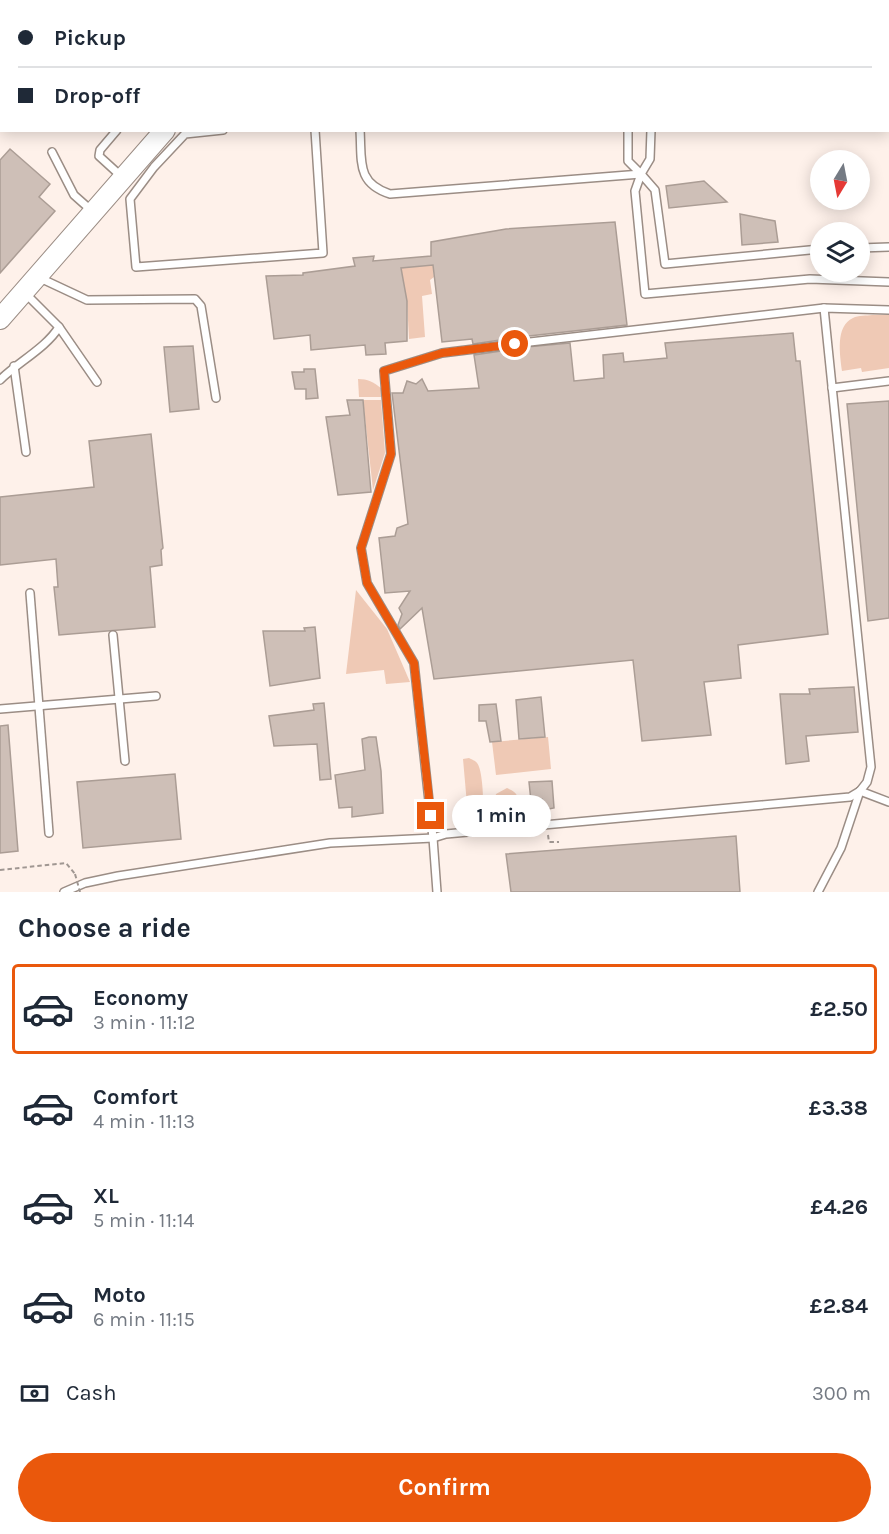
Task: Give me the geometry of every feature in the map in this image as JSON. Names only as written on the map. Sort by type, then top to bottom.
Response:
[{"type":"street","points":[[0,319],[163,132]]},
{"type":"lane","points":[[115,132],[100,150],[99,156],[123,179]]},
{"type":"lane","points":[[204,132],[185,134],[154,167],[130,199],[136,267],[323,253],[315,132]]},
{"type":"lane","points":[[360,132],[365,177],[371,186],[390,194],[641,174]]},
{"type":"lane","points":[[628,132],[628,161],[654,190],[666,264],[810,250]]},
{"type":"lane","points":[[651,132],[650,159],[635,191],[645,294],[810,279],[889,282]]},
{"type":"lane","points":[[52,152],[74,195],[94,213]]},
{"type":"lane","points":[[870,248],[889,247]]},
{"type":"lane","points":[[38,277],[87,300],[195,299],[201,306],[216,398]]},
{"type":"lane","points":[[24,292],[59,327],[97,382]]},
{"type":"lane","points":[[818,892],[841,849],[871,767],[824,308]]},
{"type":"lane","points":[[530,342],[824,308],[889,310]]},
{"type":"lane","points":[[0,380],[14,366],[53,336],[59,327]]},
{"type":"lane","points":[[437,892],[414,663],[367,583],[361,548],[391,454],[384,371],[442,353],[515,344]]},
{"type":"lane","points":[[14,366],[26,452]]},
{"type":"lane","points":[[832,388],[889,381]]},
{"type":"lane","points":[[30,593],[49,833]]},
{"type":"lane","points":[[113,635],[125,761]]},
{"type":"lane","points":[[0,708],[156,696]]},
{"type":"lane","points":[[64,892],[86,883],[118,876],[330,843],[433,838],[446,834],[850,797],[861,791]]},
{"type":"lane","points":[[861,791],[889,802]]},
{"type":"path","points":[[548,835],[549,842],[558,842]]},
{"type":"path","points":[[0,870],[66,863],[75,874],[80,892]]},
{"type":"shaded area","points":[[433,265],[434,277],[430,280],[432,294],[422,296],[425,337],[409,339],[407,301],[401,268]]},
{"type":"shaded area","points":[[889,315],[889,368],[862,372],[861,368],[842,371],[840,342],[843,327],[855,317]]},
{"type":"shaded area","points":[[358,379],[370,381],[381,388],[382,397],[359,397]]},
{"type":"shaded area","points":[[363,400],[381,400],[385,453],[373,490]]},
{"type":"shaded area","points":[[356,590],[387,629],[410,682],[386,684],[384,670],[346,674]]},
{"type":"shaded area","points":[[548,737],[551,769],[496,775],[492,742]]},
{"type":"shaded area","points":[[469,758],[479,767],[483,800],[481,820],[469,827],[463,759]]},
{"type":"shaded area","points":[[507,788],[518,796],[520,810],[542,808],[544,820],[516,822],[501,819],[496,814],[494,806],[496,794]]},
{"type":"building","points":[[10,149],[50,184],[39,197],[55,211],[0,273],[0,160]]},
{"type":"building","points":[[704,181],[727,202],[669,208],[666,186]]},
{"type":"building","points":[[740,214],[775,221],[778,242],[742,245]]},
{"type":"building","points":[[615,222],[627,325],[529,336],[525,340],[527,347],[570,343],[574,381],[604,378],[603,355],[623,353],[624,362],[667,358],[665,343],[793,333],[796,361],[800,361],[828,634],[738,645],[741,678],[704,682],[711,735],[642,741],[633,660],[434,679],[422,608],[400,629],[398,625],[402,614],[399,608],[410,591],[385,593],[379,538],[395,536],[397,528],[408,524],[392,393],[403,393],[407,381],[416,384],[422,379],[428,391],[479,388],[474,355],[516,349],[520,346],[519,340],[514,338],[473,344],[472,339],[442,342],[433,265],[401,268],[407,301],[407,341],[385,343],[386,354],[366,355],[365,345],[311,350],[310,335],[274,339],[266,276],[303,275],[303,273],[355,266],[353,258],[374,256],[373,261],[431,256],[431,242],[506,229]]},
{"type":"building","points":[[193,346],[199,409],[170,412],[164,347]]},
{"type":"building","points":[[304,369],[315,369],[318,398],[306,399],[306,389],[295,389],[292,372],[304,372]]},
{"type":"building","points":[[347,400],[363,400],[371,492],[338,495],[326,417],[350,415]]},
{"type":"building","points":[[889,401],[889,618],[868,621],[847,404]]},
{"type":"building","points":[[151,434],[163,548],[161,550],[162,565],[150,567],[155,627],[59,635],[54,587],[58,587],[56,559],[0,565],[0,497],[94,487],[89,441]]},
{"type":"building","points":[[315,627],[320,678],[270,686],[263,631],[305,631],[304,628]]},
{"type":"building","points":[[854,687],[858,732],[806,736],[809,761],[786,764],[780,694],[810,694],[809,689]]},
{"type":"building","points":[[541,697],[545,737],[519,739],[516,700]]},
{"type":"building","points":[[324,703],[331,779],[320,780],[317,744],[274,746],[269,716],[314,710],[313,704]]},
{"type":"building","points":[[496,704],[501,741],[490,742],[486,721],[479,721],[479,705]]},
{"type":"building","points":[[8,725],[18,851],[0,853],[0,726]]},
{"type":"building","points":[[376,737],[381,771],[383,813],[352,817],[352,807],[339,808],[335,775],[365,770],[362,739]]},
{"type":"building","points":[[175,774],[181,839],[83,848],[77,782]]},
{"type":"building","points":[[552,781],[554,808],[543,810],[542,799],[531,801],[529,782]]},
{"type":"building","points":[[736,836],[740,892],[511,892],[506,854]]},
{"type":"route","points":[[431,816],[414,663],[367,583],[361,548],[391,454],[384,371],[442,353],[515,344]]}]
